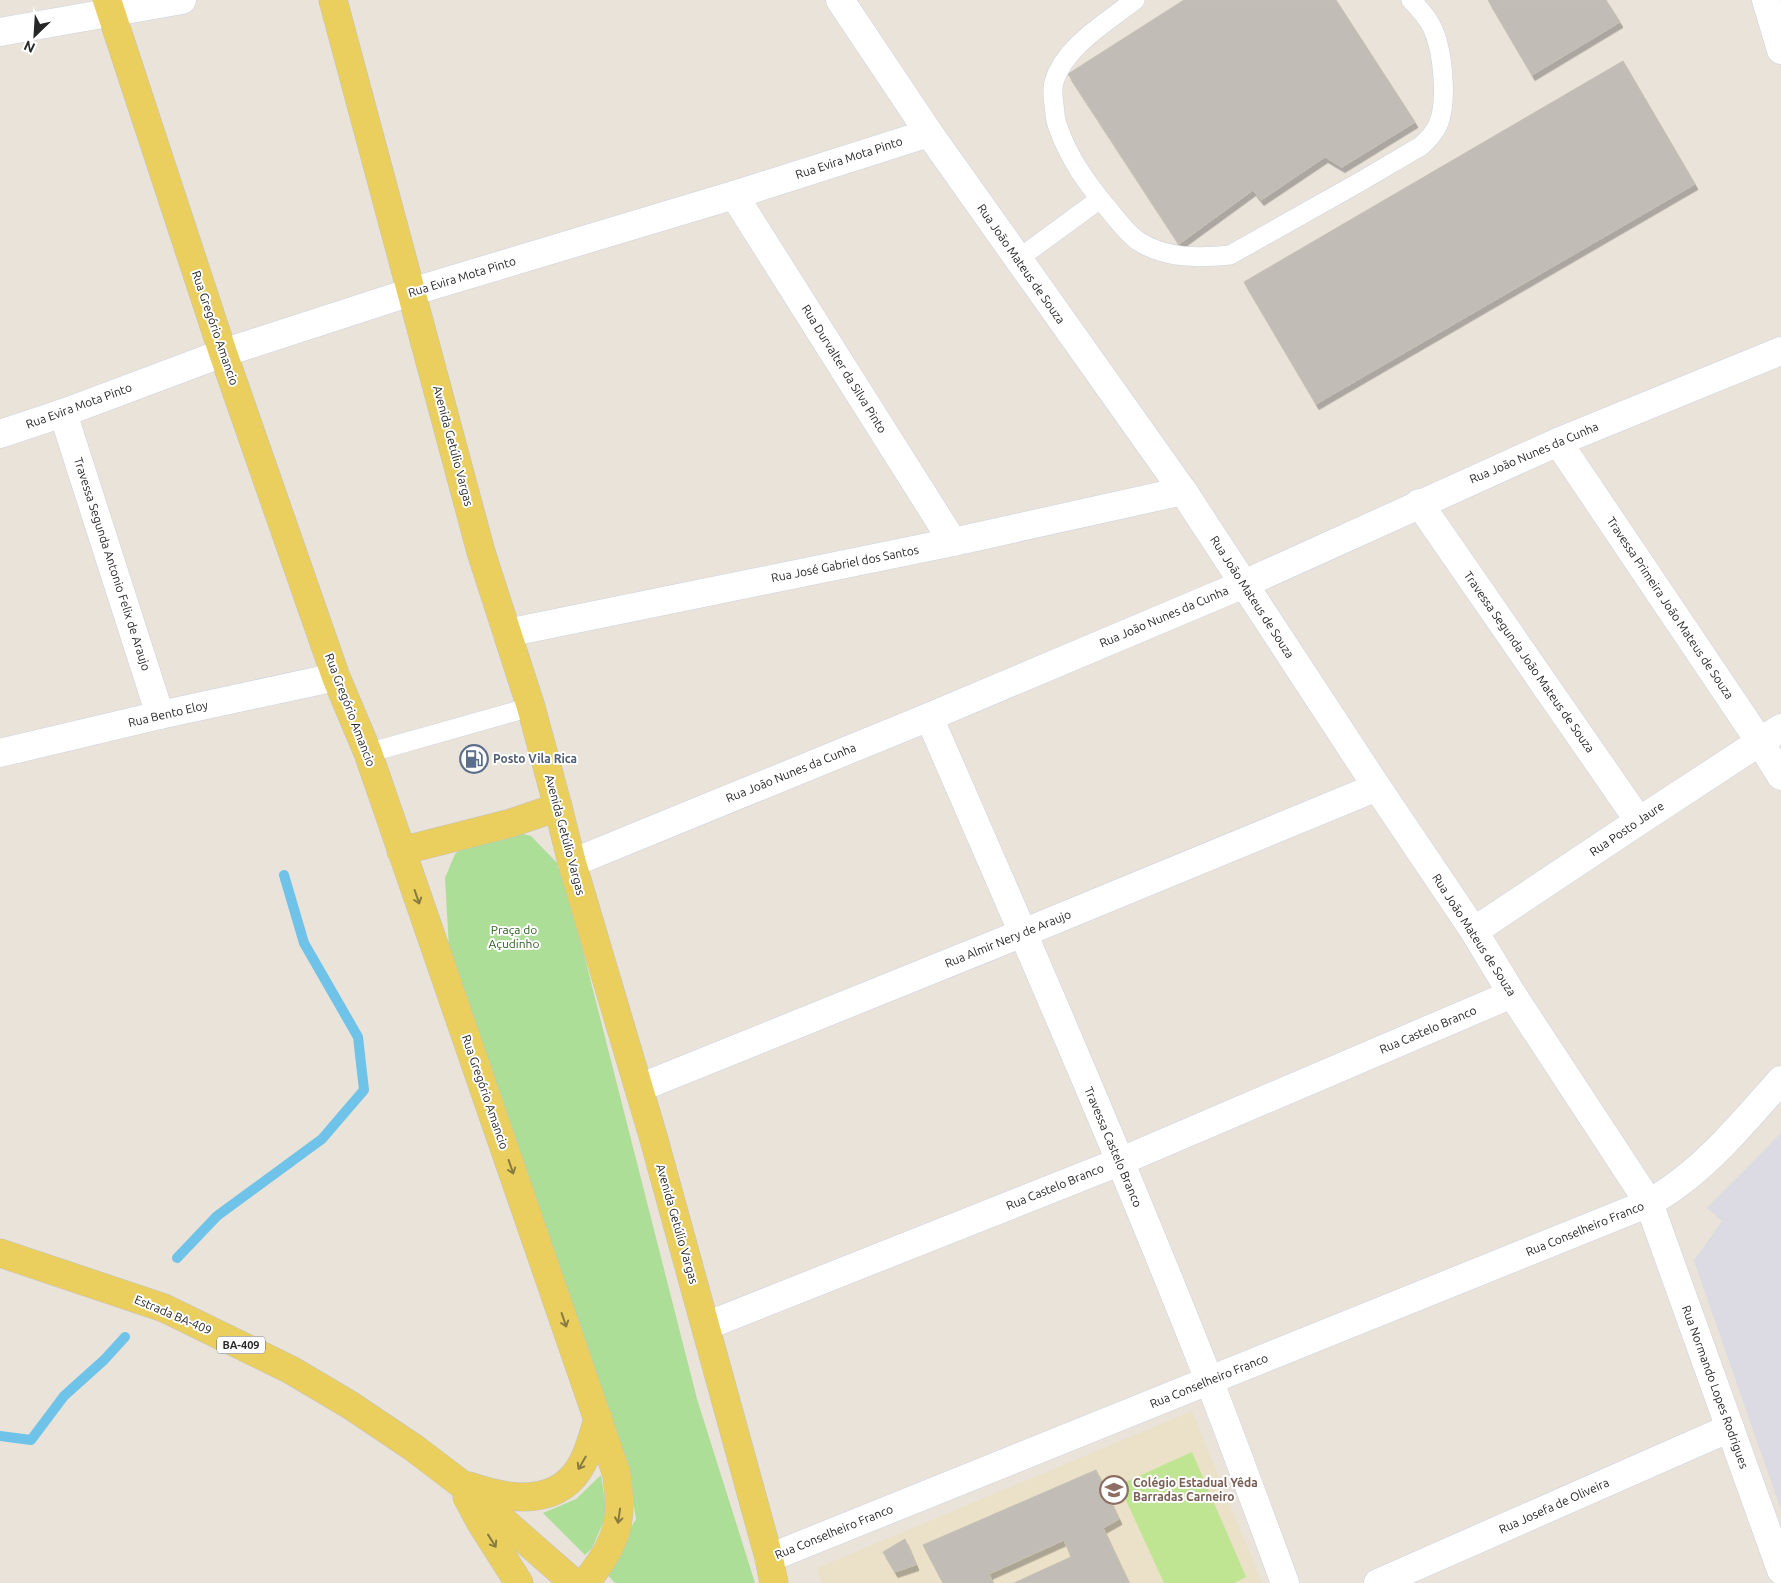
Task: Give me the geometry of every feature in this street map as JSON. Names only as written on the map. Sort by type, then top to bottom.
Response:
[{"type":"main road","name":"Avenida Getúlio Vargas","points":[[333,0],[482,552],[531,707],[572,863],[639,1088],[772,1571]]},
{"type":"main road","name":"Rua Gregório Amancio","points":[[109,6],[223,353],[336,677],[368,753],[616,1472],[620,1505],[618,1525],[612,1544],[600,1565],[585,1583]]},
{"type":"main road","points":[[401,851],[511,823],[558,807]]},
{"type":"main road","name":"Estrada BA-409","points":[[0,1253],[164,1308],[282,1365],[350,1405],[414,1448],[460,1483]]},
{"type":"main road","points":[[460,1483],[507,1497],[523,1498],[552,1492],[565,1485],[582,1464],[598,1418]]},
{"type":"main road","points":[[460,1483],[481,1523],[519,1583]]},
{"type":"main road","name":"BA-409","points":[[460,1483],[574,1583]]},
{"type":"street","points":[[0,32],[109,6],[182,0]]},
{"type":"street","name":"Rua João Mateus de Souza","points":[[840,0],[928,133],[1183,491],[1377,788],[1474,931],[1512,994],[1649,1203]]},
{"type":"street","points":[[1766,0],[1781,50]]},
{"type":"street","name":"Rua Evira Mota Pinto","points":[[0,434],[63,413],[223,353],[411,292],[734,195],[928,133]]},
{"type":"street","name":"Rua Durvalter da Silva Pinto","points":[[734,195],[953,542]]},
{"type":"street","name":"Rua João Nunes da Cunha","points":[[572,863],[929,717],[1244,584],[1419,503],[1558,442],[1781,351]]},
{"type":"street","name":"Travessa Segunda Antonio Felix de Araujo","points":[[63,413],[160,715]]},
{"type":"street","name":"Travessa Primeira João Mateus de Souza","points":[[1558,442],[1771,735],[1781,776]]},
{"type":"street","name":"Rua José Gabriel dos Santos","points":[[507,633],[953,542],[1183,491]]},
{"type":"street","name":"Travessa Segunda João Mateus de Souza","points":[[1419,503],[1639,821]]},
{"type":"street","name":"Rua Bento Eloy","points":[[0,753],[160,715],[336,677]]},
{"type":"street","name":"Travessa Castelo Branco","points":[[929,717],[1024,933],[1119,1162],[1209,1381],[1285,1583]]},
{"type":"street","name":"Rua Posto Jaure","points":[[1474,931],[1771,735]]},
{"type":"street","name":"Rua Almir Nery de Araujo","points":[[639,1088],[1377,788]]},
{"type":"street","name":"Rua Castelo Branco","points":[[706,1326],[1119,1162],[1512,994]]},
{"type":"street","name":"Rua Conselheiro Franco","points":[[772,1571],[1209,1381],[1649,1203],[1678,1184],[1707,1159],[1749,1117],[1781,1080]]},
{"type":"street","name":"Rua Normando Lopes Rodrigues","points":[[1649,1203],[1781,1570]]},
{"type":"street","name":"Rua Josefa de Oliveira","points":[[1378,1583],[1730,1428]]},
{"type":"lane","points":[[1135,0],[1072,50],[1062,65],[1053,83],[1057,126],[1078,171],[1119,222],[1138,240],[1178,256],[1207,258],[1230,255],[1358,184],[1421,146],[1430,138],[1441,116],[1442,65],[1439,44],[1432,25],[1411,0]]},
{"type":"lane","points":[[1018,259],[1100,199]]},
{"type":"lane","points":[[368,753],[531,707]]},
{"type":"shaded area","points":[[1781,1133],[1781,1510],[1694,1261],[1722,1221],[1707,1208]]},
{"type":"shaded area","name":"Colégio Estadual Yêda Barradas Carneiro","points":[[1192,1411],[1262,1583],[821,1583],[817,1568]]},
{"type":"green space","name":"Praça do Açudinho","points":[[504,829],[531,836],[562,868],[697,1399],[755,1583],[615,1583],[605,1572],[636,1519],[631,1490],[449,948],[445,878],[455,854],[479,833]]},
{"type":"green space","points":[[1192,1452],[1246,1577],[1234,1583],[1164,1583],[1119,1485]]},
{"type":"green space","points":[[601,1475],[607,1514],[592,1548],[585,1555],[543,1513],[576,1499]]},
{"type":"building","points":[[1184,0],[1336,0],[1415,122],[1342,167],[1325,157],[1261,200],[1253,190],[1179,244],[1068,74]]},
{"type":"building","points":[[1488,0],[1606,0],[1620,22],[1532,75]]},
{"type":"building","points":[[1623,61],[1695,184],[1316,404],[1244,282]]},
{"type":"building","points":[[1096,1470],[1119,1519],[1103,1528],[1129,1583],[1014,1583],[1071,1557],[1064,1540],[989,1574],[993,1583],[943,1583],[923,1545]]},
{"type":"building","points":[[905,1539],[916,1565],[895,1572],[883,1552]]},
{"type":"waterway","points":[[177,1258],[217,1216],[322,1139],[364,1090],[358,1037],[304,943],[284,875]]},
{"type":"waterway","points":[[0,1436],[31,1440],[64,1396],[104,1360],[125,1337]]},
{"type":"place","name":"Posto Vila Rica","points":[[474,759]]},
{"type":"place","name":"Colégio Estadual Yêda Barradas Carneiro","points":[[1114,1490]]}]
